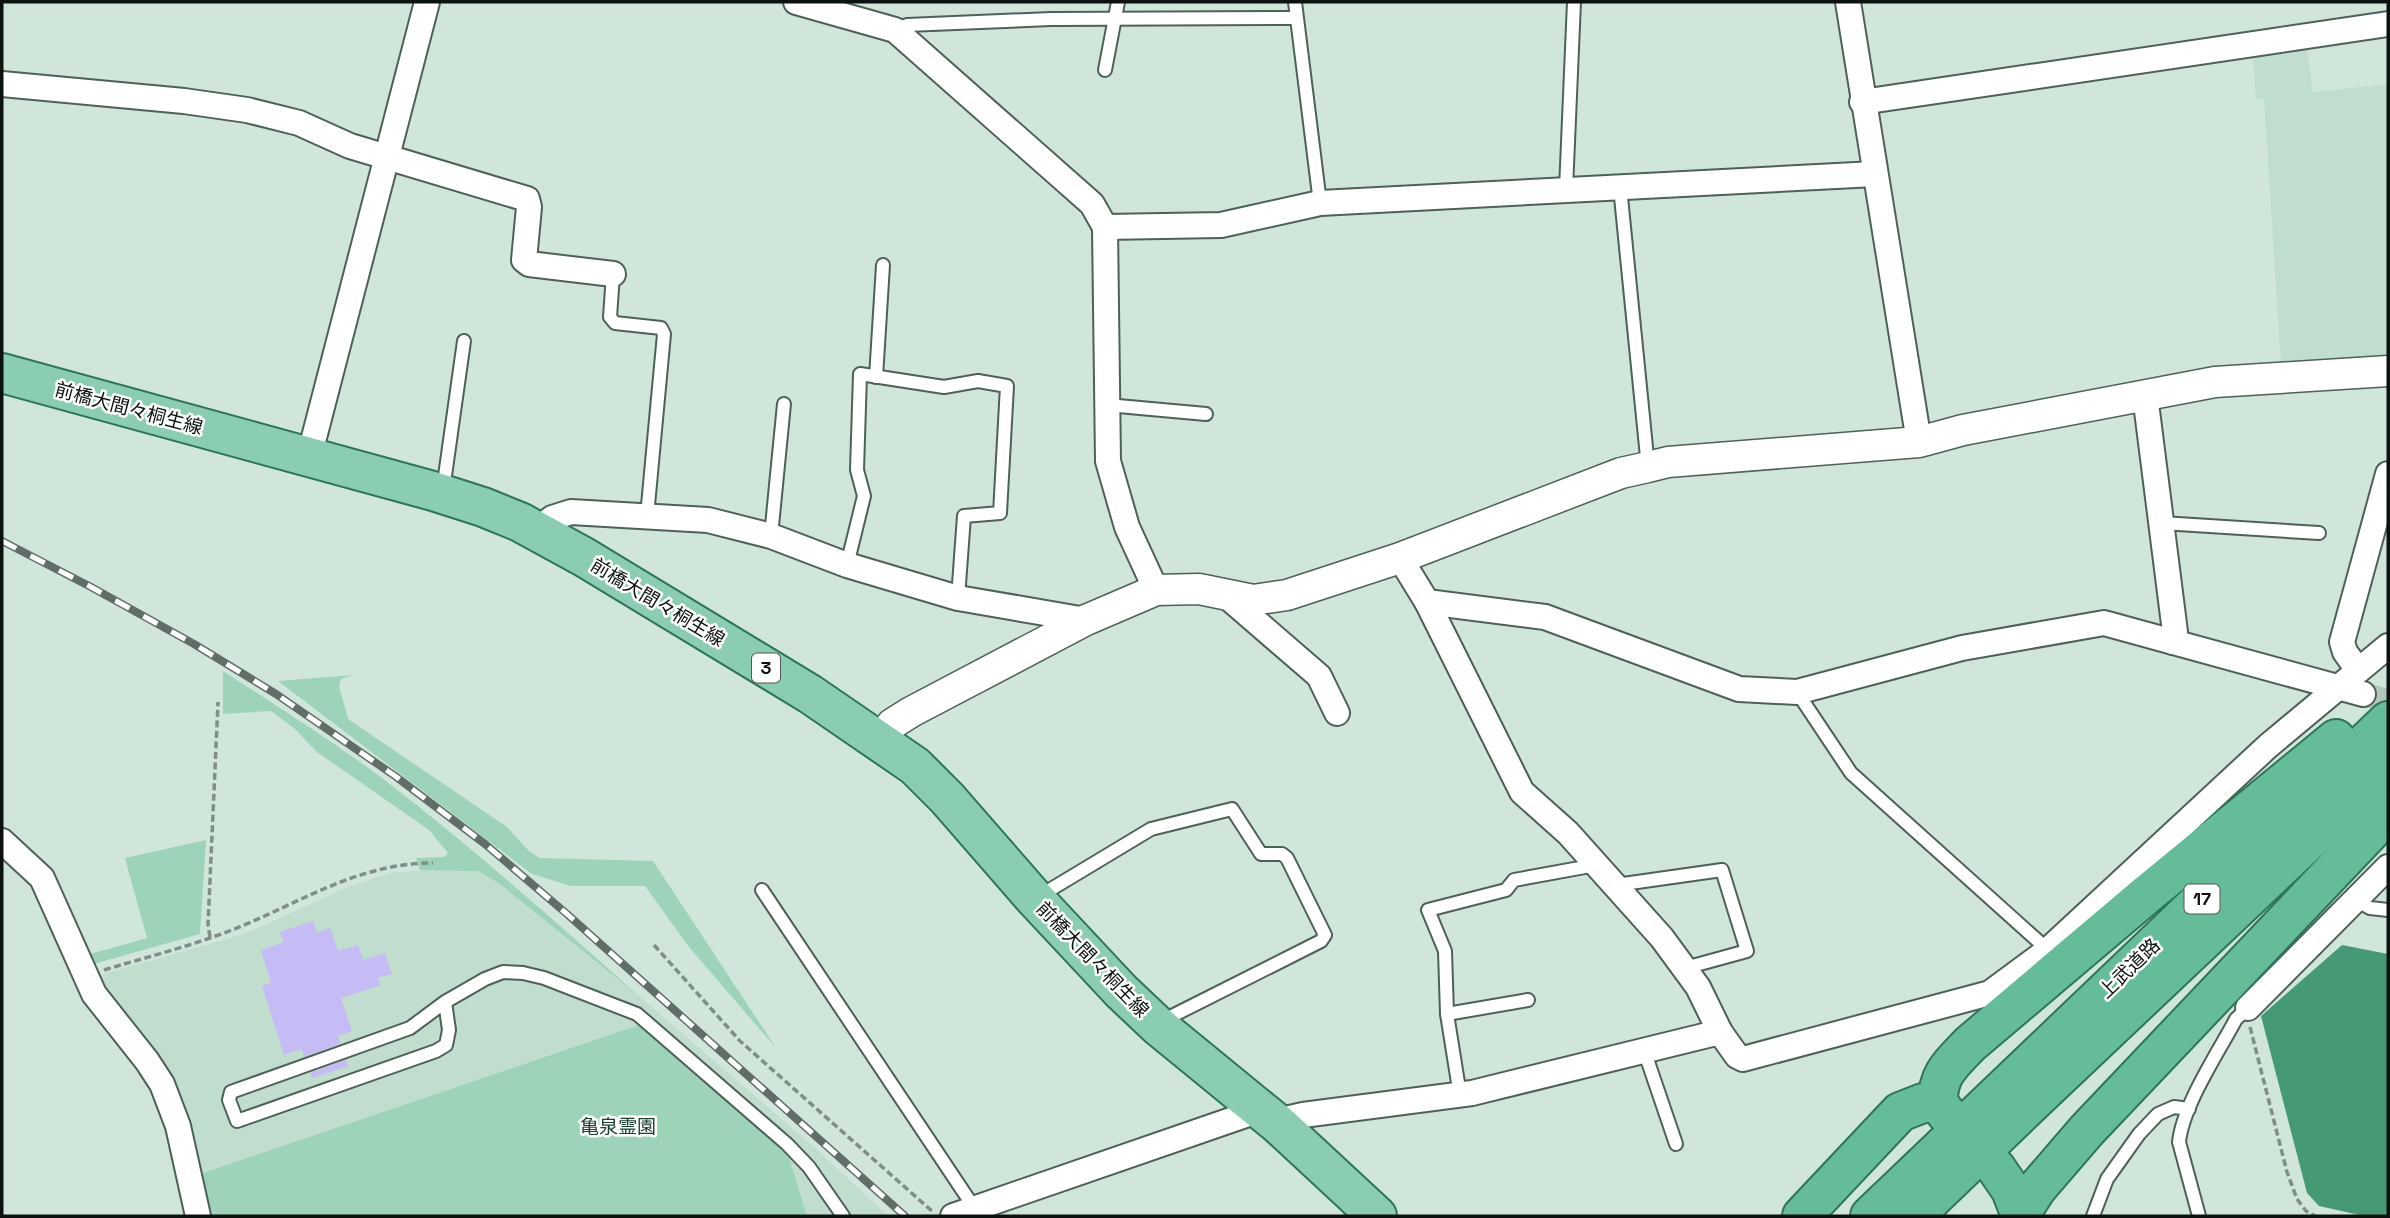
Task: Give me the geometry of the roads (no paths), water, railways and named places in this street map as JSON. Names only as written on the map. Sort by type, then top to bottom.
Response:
[{"type":"highway","points":[[1802,1216],[1899,1112],[1923,1103],[1943,1110],[1940,1080],[1950,1064],[1970,1044],[2380,703]]},
{"type":"highway","name":"上武道路","points":[[1870,1216],[2380,703]]},
{"type":"highway","name":"上武道路","points":[[1914,1216],[2388,766]]},
{"type":"highway","points":[[2021,1215],[2037,1188],[2087,1130],[2388,813]]},
{"type":"highway","points":[[1996,1168],[2011,1190],[2021,1215]]},
{"type":"main road","name":"前橋大間々桐生線","points":[[2,373],[483,507],[584,557],[786,680],[915,766],[947,798],[1091,960],[1158,1026],[1269,1118],[1377,1216]]},
{"type":"street","points":[[309,457],[427,2]]},
{"type":"street","points":[[796,2],[895,30],[1092,204],[1105,227],[1108,461],[1127,527],[1156,590]]},
{"type":"street","points":[[1847,2],[1919,442]]},
{"type":"street","points":[[1862,102],[2388,24]]},
{"type":"street","points":[[2,84],[184,101],[247,110],[299,123],[350,146],[527,199],[529,206],[524,260],[530,264],[613,274]]},
{"type":"street","points":[[1105,227],[1221,225],[1320,203],[1875,174]]},
{"type":"street","points":[[880,741],[892,724],[911,712],[1086,620],[1156,590],[1199,589],[1253,600],[1287,595],[1400,558],[1620,473],[1668,462],[1919,442],[1963,430],[2215,382],[2388,372]]},
{"type":"street","points":[[2145,394],[2175,632],[2173,642]]},
{"type":"street","points":[[2358,670],[2345,652],[2342,642],[2388,474]]},
{"type":"street","points":[[536,531],[552,518],[571,512],[708,520],[771,536],[848,565],[958,598],[1086,620]]},
{"type":"street","points":[[1400,558],[1427,602],[1522,792],[1568,833],[1685,968],[1698,987],[1720,1032],[1737,1056],[1743,1059],[1990,993],[2048,950],[2268,746],[2388,646]]},
{"type":"street","points":[[1224,594],[1319,676],[1337,713]]},
{"type":"street","points":[[1427,602],[1545,617],[1739,689],[1797,692],[1962,648],[2104,623],[2337,688],[2380,703]]},
{"type":"street","points":[[2,841],[43,878],[94,994],[162,1084],[178,1126],[198,1216]]},
{"type":"street","points":[[2248,1008],[2388,867]]},
{"type":"street","points":[[963,1213],[1269,1118],[1290,1118],[1460,1095],[1720,1032]]},
{"type":"lane","points":[[1105,70],[1118,2]]},
{"type":"lane","points":[[1295,2],[1320,203]]},
{"type":"lane","points":[[1566,189],[1574,2]]},
{"type":"lane","points":[[895,30],[908,25],[1051,19],[1296,18]]},
{"type":"lane","points":[[1620,187],[1648,467]]},
{"type":"lane","points":[[876,376],[883,265]]},
{"type":"lane","points":[[613,274],[610,317],[615,323],[661,328],[664,334],[647,516]]},
{"type":"lane","points":[[443,494],[464,341]]},
{"type":"lane","points":[[848,565],[864,496],[857,470],[860,374],[944,387],[978,381],[1007,386],[1000,513],[964,516],[958,598]]},
{"type":"lane","points":[[771,536],[783,404]]},
{"type":"lane","points":[[1107,405],[1206,414]]},
{"type":"lane","points":[[2162,523],[2319,533]]},
{"type":"lane","points":[[1797,692],[1850,773],[2048,950]]},
{"type":"lane","points":[[1035,899],[1151,829],[1232,808],[1261,854],[1282,854],[1287,858],[1325,935],[1321,940],[1172,1016],[1158,1026]]},
{"type":"lane","points":[[1460,1095],[1447,1014],[1445,951],[1428,910],[1506,890],[1514,880],[1596,865]]},
{"type":"lane","points":[[1615,885],[1722,870],[1747,951],[1685,968]]},
{"type":"lane","points":[[762,890],[969,1200],[963,1213]]},
{"type":"lane","points":[[2356,900],[2370,908],[2388,911]]},
{"type":"lane","points":[[445,1002],[449,1030],[446,1045],[436,1051],[237,1121],[229,1100],[231,1092],[410,1028],[445,1002],[503,972],[544,978],[637,1014],[787,1144],[809,1167],[843,1216]]},
{"type":"lane","points":[[1447,1014],[1528,1000]]},
{"type":"lane","points":[[2199,1216],[2179,1142],[2189,1109],[2236,1019],[2248,1008]]},
{"type":"lane","points":[[1644,1051],[1675,1144]]},
{"type":"lane","points":[[2093,1216],[2107,1179],[2139,1134],[2158,1114],[2174,1107],[2189,1109]]},
{"type":"tunnel","points":[[2363,694],[2388,701]]},
{"type":"railway","points":[[2,541],[194,644],[276,694],[395,776],[485,844],[567,914],[905,1216]]},
{"type":"park label","name":"亀泉霊園","points":[[618,1126]]}]
